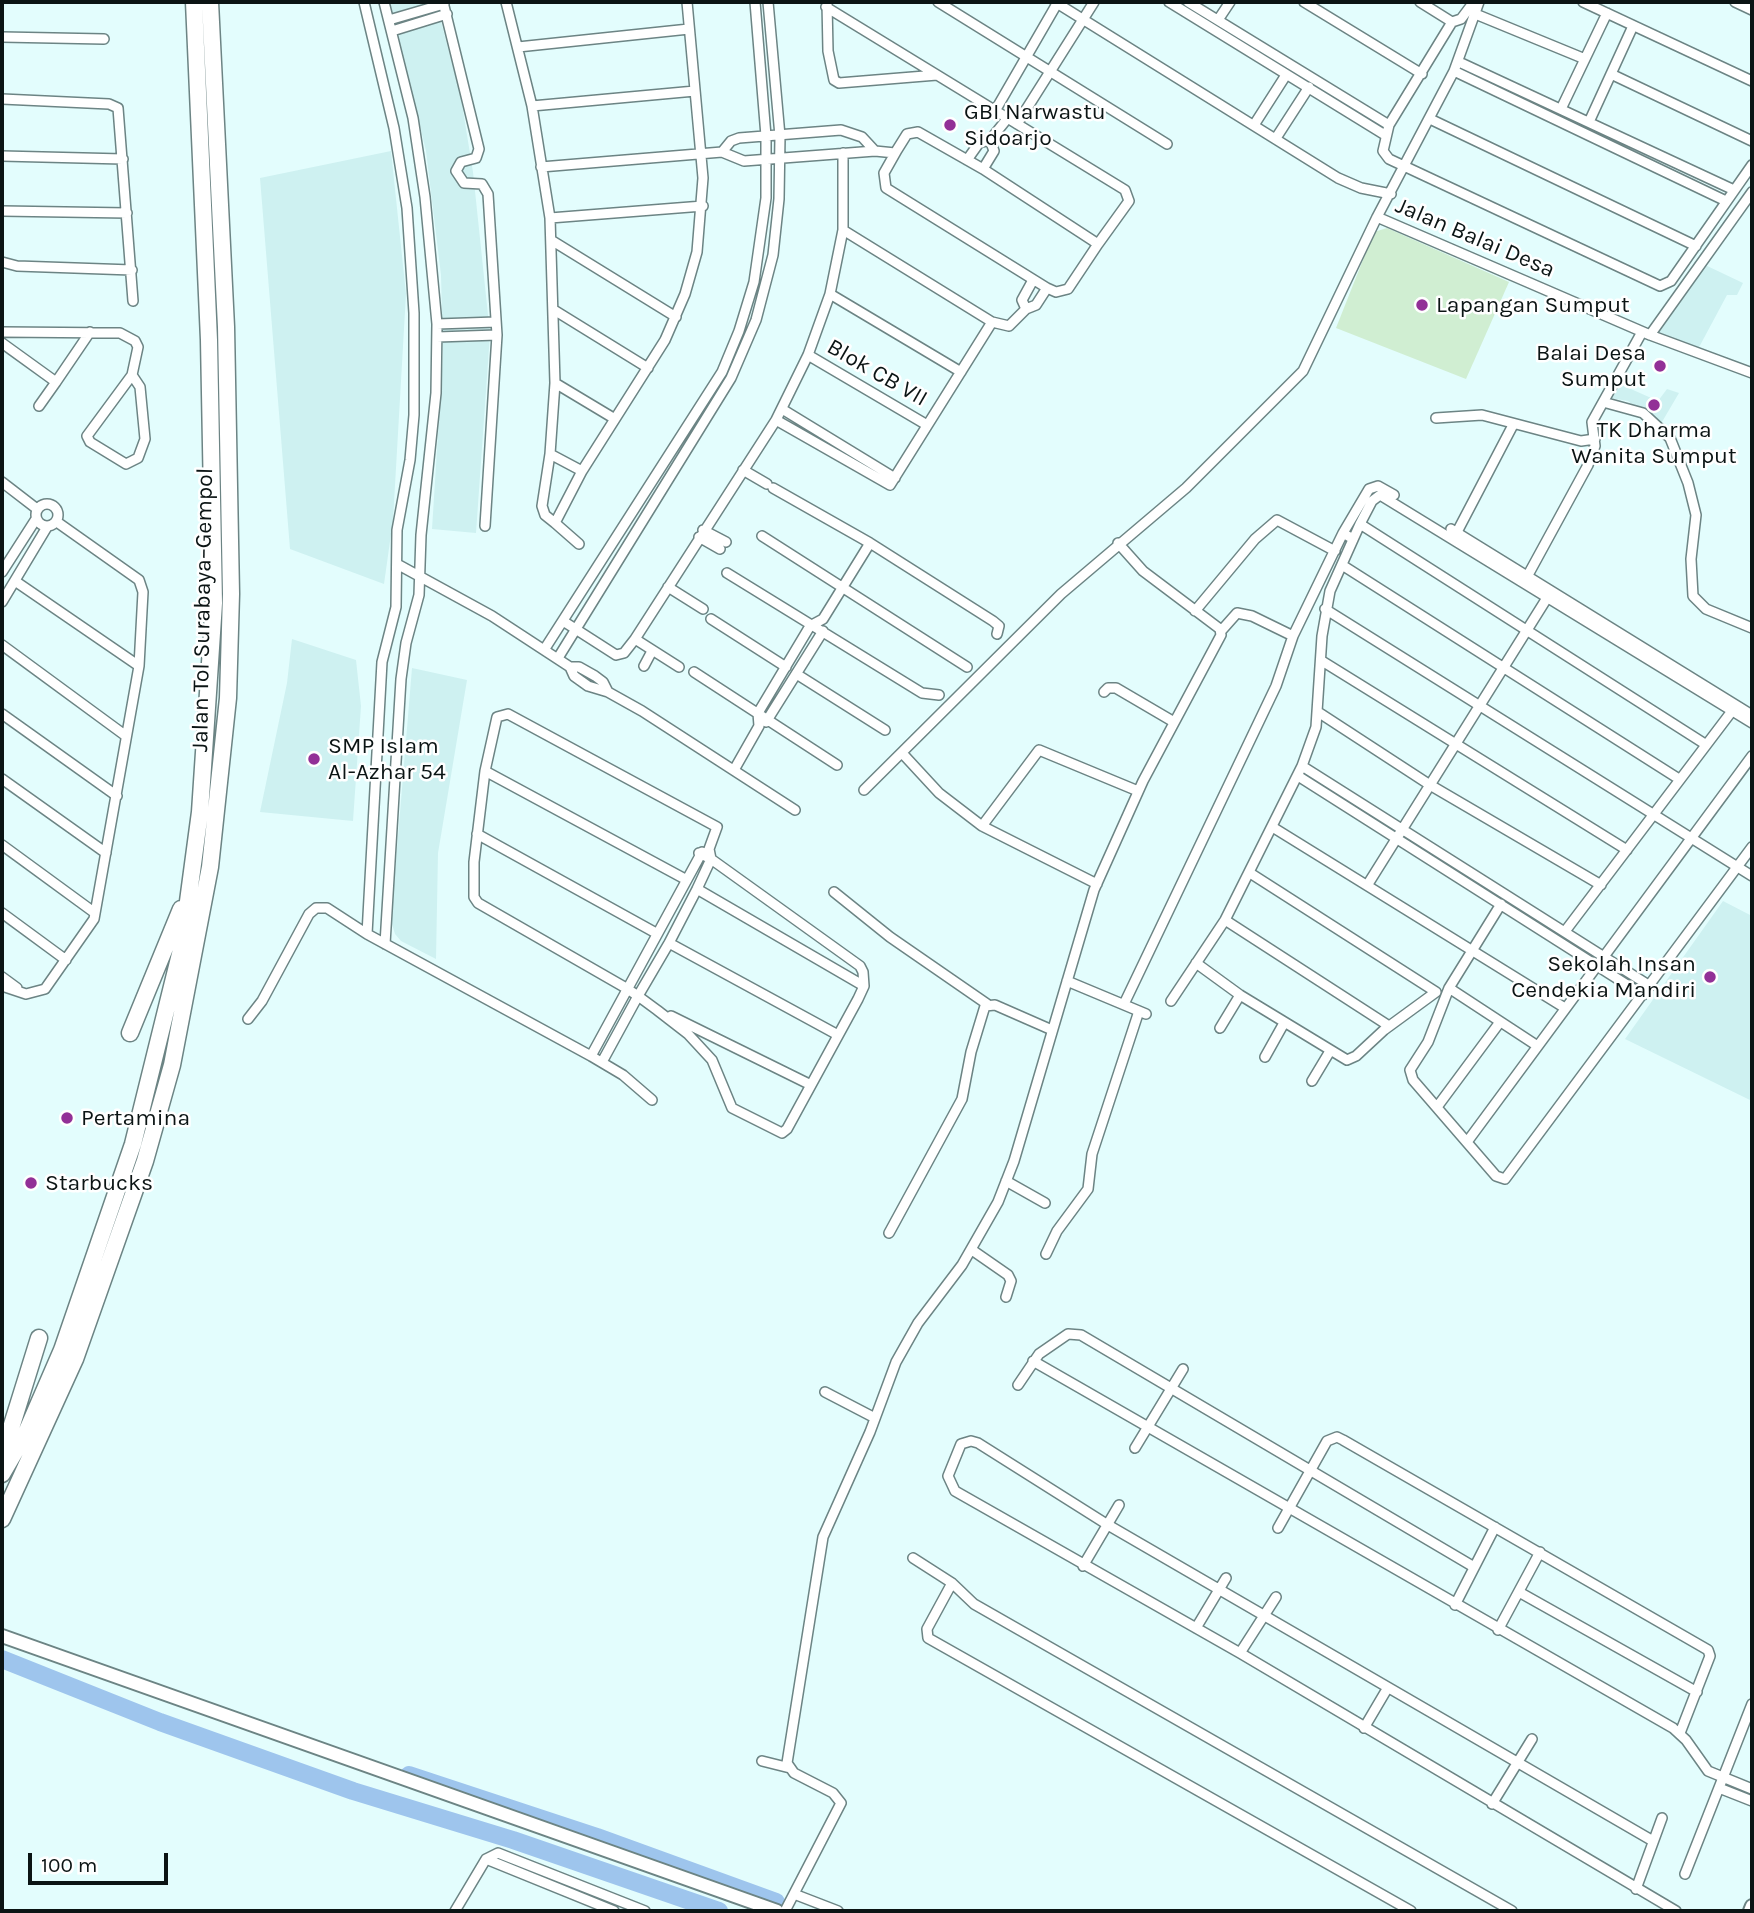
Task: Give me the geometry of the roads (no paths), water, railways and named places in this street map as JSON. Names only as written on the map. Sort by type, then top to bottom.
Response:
[{"type":"highway","name":"Jalan Tol Surabaya–Gempol","points":[[3,1472],[26,1433],[62,1350],[125,1170],[160,1039],[181,946],[200,812],[210,699],[214,603],[209,340],[194,2]]},
{"type":"highway","name":"Jalan Tol Surabaya–Gempol","points":[[2,1519],[75,1359],[115,1251],[172,1065],[196,954],[217,807],[228,698],[230,505],[211,2]]},
{"type":"highway","points":[[130,1032],[178,912],[188,898]]},
{"type":"highway","points":[[3,1472],[10,1427],[34,1362],[38,1338]]},
{"type":"street","points":[[364,2],[394,128],[405,195],[414,313],[414,415],[410,460],[397,530],[396,607],[383,651],[367,934]]},
{"type":"street","points":[[384,2],[413,118],[425,197],[437,324],[431,454],[418,608],[402,661],[385,944]]},
{"type":"street","points":[[506,2],[531,106],[550,218],[555,383],[550,454],[541,506],[545,515],[579,544]]},
{"type":"street","points":[[555,523],[582,471],[648,368],[676,317],[697,252],[703,206],[701,152],[687,2]]},
{"type":"street","points":[[544,650],[722,372],[754,282],[764,226],[766,159],[755,2]]},
{"type":"street","points":[[558,658],[731,378],[747,345],[773,255],[779,158],[780,136],[768,2]]},
{"type":"street","points":[[938,2],[1167,144]]},
{"type":"street","points":[[995,111],[1057,2],[1349,184],[1391,194]]},
{"type":"street","points":[[1017,124],[1094,2]]},
{"type":"street","points":[[1169,2],[1204,18],[1286,75],[1304,81],[1389,125]]},
{"type":"street","points":[[1218,20],[1230,2]]},
{"type":"street","points":[[1304,2],[1422,74]]},
{"type":"street","points":[[1420,2],[1452,22]]},
{"type":"street","points":[[1583,2],[1752,81]]},
{"type":"street","points":[[1735,2],[1752,10]]},
{"type":"street","points":[[389,20],[443,3],[478,149],[475,158],[461,162],[456,171],[464,183],[482,184],[487,189],[497,335],[485,526]]},
{"type":"street","points":[[1192,3],[1204,18],[1218,20],[1385,135]]},
{"type":"street","points":[[827,5],[828,51],[834,80],[839,83],[938,75]]},
{"type":"street","points":[[827,5],[1128,194],[1129,201],[1068,289],[1056,292],[886,188],[884,173],[895,153],[907,134],[918,132],[983,169],[1098,244]]},
{"type":"street","points":[[1475,8],[1461,19],[1452,22],[1389,125],[1385,135],[1384,154],[1404,167],[1660,285],[1671,281],[1752,165]]},
{"type":"street","points":[[1475,8],[1585,59]]},
{"type":"street","points":[[864,790],[1060,594],[1193,481],[1303,371],[1377,217],[1456,66],[1475,8]]},
{"type":"street","points":[[1561,109],[1607,13]]},
{"type":"street","points":[[393,31],[447,14]]},
{"type":"street","points":[[1589,122],[1633,26]]},
{"type":"street","points":[[518,47],[689,29]]},
{"type":"street","points":[[2,37],[104,38]]},
{"type":"street","points":[[1456,66],[1561,109],[1734,190]]},
{"type":"street","points":[[1456,66],[1570,127],[1726,201]]},
{"type":"street","points":[[1611,74],[1752,141]]},
{"type":"street","points":[[1254,125],[1286,75]]},
{"type":"street","points":[[1276,138],[1304,81]]},
{"type":"street","points":[[531,106],[695,91]]},
{"type":"street","points":[[2,99],[113,104],[119,114],[133,301]]},
{"type":"street","points":[[1570,127],[1573,116]]},
{"type":"street","points":[[967,160],[979,143],[990,140],[1007,118]]},
{"type":"street","points":[[1430,118],[1696,246]]},
{"type":"street","points":[[722,152],[731,141],[841,130],[862,137],[875,151]]},
{"type":"street","points":[[983,169],[994,151],[990,140]]},
{"type":"street","points":[[541,167],[701,152],[722,152],[744,161],[875,151],[895,153]]},
{"type":"street","points":[[563,621],[616,655],[624,653],[776,420],[808,355],[830,294],[843,230],[843,153]]},
{"type":"street","points":[[2,156],[123,159]]},
{"type":"street","points":[[1528,575],[1588,465],[1595,439],[1592,422],[1603,402],[1646,333],[1752,192]]},
{"type":"street","points":[[550,218],[703,206]]},
{"type":"street","points":[[2,211],[127,214]]},
{"type":"street","name":"Jalan Balai Desa","points":[[1377,217],[1646,333],[1752,373]]},
{"type":"street","points":[[843,230],[992,322],[1009,326],[1026,309],[1037,305],[1047,288]]},
{"type":"street","points":[[551,240],[676,317]]},
{"type":"street","points":[[2,262],[132,270]]},
{"type":"street","points":[[1026,309],[1023,297],[1033,280]]},
{"type":"street","points":[[830,294],[961,372]]},
{"type":"street","points":[[554,310],[648,368]]},
{"type":"street","points":[[437,324],[496,322]]},
{"type":"street","points":[[776,420],[884,484],[890,485],[992,322]]},
{"type":"street","points":[[2,332],[120,333],[135,341],[138,347],[132,375],[87,436],[90,442],[126,464],[138,458],[145,439],[141,387],[132,375]]},
{"type":"street","points":[[39,406],[90,332]]},
{"type":"street","points":[[437,337],[497,335]]},
{"type":"street","points":[[2,343],[56,382]]},
{"type":"street","name":"Blok CB VII","points":[[808,355],[927,425]]},
{"type":"street","points":[[722,372],[731,378]]},
{"type":"street","points":[[555,383],[615,419]]},
{"type":"street","points":[[1603,402],[1643,413],[1670,438],[1688,484],[1696,514],[1690,559],[1693,596],[1706,609],[1752,628]]},
{"type":"street","points":[[782,409],[895,478]]},
{"type":"street","points":[[1436,418],[1482,415],[1581,441],[1595,439]]},
{"type":"street","points":[[1457,533],[1513,425]]},
{"type":"street","points":[[550,454],[582,471]]},
{"type":"street","points":[[743,470],[870,543],[993,621],[999,626],[998,634]]},
{"type":"street","points":[[2,482],[37,509]]},
{"type":"street","points":[[1124,1004],[1270,698],[1293,636],[1343,533],[1369,489],[1376,486],[1457,533],[1752,715]]},
{"type":"street","points":[[1171,1001],[1225,920],[1274,828],[1298,776],[1318,712],[1325,609],[1360,524],[1372,501],[1380,495],[1752,723]]},
{"type":"street","points":[[37,509],[51,505],[58,514],[57,522]]},
{"type":"street","points":[[2,572],[36,519],[37,509]]},
{"type":"street","points":[[36,519],[47,527]]},
{"type":"street","points":[[1195,611],[1255,540],[1277,520],[1335,551]]},
{"type":"street","points":[[2,602],[47,527],[57,522]]},
{"type":"street","points":[[2,986],[26,994],[45,989],[92,924],[139,666],[143,592],[139,580],[57,522]]},
{"type":"street","points":[[1360,524],[1705,744]]},
{"type":"street","points":[[701,533],[723,545]]},
{"type":"street","points":[[1343,533],[1353,539]]},
{"type":"street","points":[[762,536],[967,667]]},
{"type":"street","points":[[734,770],[759,726],[758,713],[810,626],[822,619],[870,543]]},
{"type":"street","points":[[1118,543],[1143,571],[1221,631]]},
{"type":"street","points":[[397,564],[419,574],[570,667],[579,667],[594,676],[603,682],[608,692],[795,810]]},
{"type":"street","points":[[1342,565],[1679,779]]},
{"type":"street","points":[[727,573],[922,693],[939,695]]},
{"type":"street","points":[[15,581],[139,666]]},
{"type":"street","points":[[668,587],[703,609]]},
{"type":"street","points":[[1368,884],[1547,598]]},
{"type":"street","points":[[1325,609],[1752,876]]},
{"type":"street","points":[[790,1768],[788,1757],[819,1552],[903,1348],[985,1229],[1006,1181],[1097,884],[1138,791],[1221,631],[1237,613],[1252,616],[1293,636]]},
{"type":"street","points":[[711,619],[786,667]]},
{"type":"street","points":[[759,726],[770,721],[823,634],[822,619]]},
{"type":"street","points":[[635,639],[679,667]]},
{"type":"street","points":[[2,645],[126,736]]},
{"type":"street","points":[[644,666],[652,651]]},
{"type":"street","points":[[1322,661],[1457,742],[1627,850]]},
{"type":"street","points":[[694,672],[837,765]]},
{"type":"street","points":[[798,675],[885,730]]},
{"type":"street","points":[[1104,692],[1108,688],[1116,688],[1174,722]]},
{"type":"street","points":[[379,709],[399,709]]},
{"type":"street","points":[[1566,930],[1732,711]]},
{"type":"street","points":[[1318,712],[1430,785],[1601,885]]},
{"type":"street","points":[[2,714],[117,796]]},
{"type":"street","points":[[602,1062],[638,996],[697,890],[706,854],[717,830],[712,822],[508,714],[499,714],[495,721],[485,771],[477,834],[473,887],[478,902],[626,988],[638,996],[657,1010],[688,1034],[712,1060],[732,1108],[740,1115],[777,1132],[784,1132],[864,986],[860,966],[706,854]]},
{"type":"street","points":[[982,826],[1039,751],[1138,791]]},
{"type":"street","points":[[902,754],[939,793],[982,826],[1097,884]]},
{"type":"street","points":[[1466,1142],[1752,756]]},
{"type":"street","points":[[1302,766],[1566,930],[1650,986]]},
{"type":"street","points":[[485,771],[685,879]]},
{"type":"street","points":[[1298,776],[1643,995]]},
{"type":"street","points":[[2,779],[106,853]]},
{"type":"street","points":[[1274,828],[1565,1008]]},
{"type":"street","points":[[477,834],[656,933]]},
{"type":"street","points":[[2,845],[95,913]]},
{"type":"street","points":[[1440,995],[1428,1042],[1410,1070],[1413,1080],[1496,1177],[1509,1177],[1752,847]]},
{"type":"street","points":[[591,1056],[685,879],[706,854]]},
{"type":"street","points":[[1250,873],[1440,995]]},
{"type":"street","points":[[1471,886],[1478,876]]},
{"type":"street","points":[[697,890],[864,986]]},
{"type":"street","points":[[834,892],[890,937],[987,1004],[1052,1030]]},
{"type":"street","points":[[671,904],[685,912]]},
{"type":"street","points":[[1196,963],[1284,1023],[1342,1058],[1352,1058],[1389,1026],[1449,988],[1501,904]]},
{"type":"street","points":[[248,1018],[262,1001],[311,911],[327,908],[367,934],[602,1062],[652,1100]]},
{"type":"street","points":[[2,913],[66,960]]},
{"type":"street","points":[[1225,920],[1389,1026]]},
{"type":"street","points":[[668,943],[838,1035]]},
{"type":"street","points":[[2,977],[26,994]]},
{"type":"street","points":[[1046,1254],[1057,1231],[1088,1189],[1092,1154],[1142,1012],[1067,981]]},
{"type":"street","points":[[1449,988],[1536,1045]]},
{"type":"street","points":[[1220,1028],[1240,995]]},
{"type":"street","points":[[889,1233],[961,1099],[971,1052],[987,1004]]},
{"type":"street","points":[[657,1010],[811,1085]]},
{"type":"street","points":[[1437,1107],[1500,1022]]},
{"type":"street","points":[[1265,1056],[1284,1023]]},
{"type":"street","points":[[1312,1081],[1330,1051]]},
{"type":"street","points":[[1006,1181],[1045,1203]]},
{"type":"street","points":[[972,1250],[1008,1275],[1011,1281],[1006,1297]]},
{"type":"street","points":[[1018,1385],[1033,1361],[1068,1334],[1077,1334],[1474,1567]]},
{"type":"street","points":[[1033,1361],[1147,1429],[1680,1732],[1708,1771],[1721,1783],[1752,1801]]},
{"type":"street","points":[[1135,1448],[1183,1369]]},
{"type":"street","points":[[825,1392],[875,1418]]},
{"type":"street","points":[[1278,1528],[1327,1441],[1337,1437],[1708,1650],[1710,1656],[1680,1732]]},
{"type":"street","points":[[1653,1841],[1516,1764],[1108,1525],[978,1443],[971,1441],[961,1444],[948,1476],[955,1491],[1240,1653],[1676,1911]]},
{"type":"street","points":[[1083,1566],[1119,1505]]},
{"type":"street","points":[[1455,1605],[1495,1527]]},
{"type":"street","points":[[1498,1630],[1539,1552]]},
{"type":"street","points":[[913,1558],[953,1583],[974,1604],[1512,1911]]},
{"type":"street","points":[[1196,1628],[1226,1578]]},
{"type":"street","points":[[953,1583],[928,1629],[928,1638],[1411,1911]]},
{"type":"street","points":[[1519,1592],[1697,1692]]},
{"type":"street","points":[[1240,1653],[1276,1597]]},
{"type":"street","points":[[2,1636],[148,1690],[302,1740],[776,1911]]},
{"type":"street","points":[[1364,1728],[1387,1689]]},
{"type":"street","points":[[1685,1874],[1752,1704]]},
{"type":"street","points":[[1492,1804],[1532,1739]]},
{"type":"street","points":[[762,1761],[790,1768],[833,1793],[841,1803],[785,1911]]},
{"type":"street","points":[[1721,1783],[1752,1789]]},
{"type":"street","points":[[1636,1889],[1661,1818]]},
{"type":"street","points":[[455,1911],[486,1859],[503,1853],[630,1909],[645,1911]]},
{"type":"street","points":[[486,1859],[614,1911]]},
{"type":"street","points":[[794,1894],[838,1911]]},
{"type":"street","points":[[1750,1911],[1752,1906]]},
{"type":"waterway","points":[[2,1659],[160,1722],[353,1791],[513,1840],[719,1911]]},
{"type":"waterway","points":[[409,1775],[597,1837],[776,1902]]},
{"type":"place","name":"GBI Narwastu Sidoarjo","points":[[950,125]]},
{"type":"place","name":"Lapangan Sumput","points":[[1422,305]]},
{"type":"place","name":"Balai Desa Sumput","points":[[1660,366]]},
{"type":"place","name":"TK Dharma Wanita Sumput","points":[[1654,405]]},
{"type":"place","name":"SMP Islam Al-Azhar 54","points":[[314,759]]},
{"type":"place","name":"Sekolah Insan Cendekia Mandiri","points":[[1710,977]]},
{"type":"place","name":"Pertamina","points":[[67,1118]]},
{"type":"place","name":"Starbucks","points":[[31,1183]]}]
